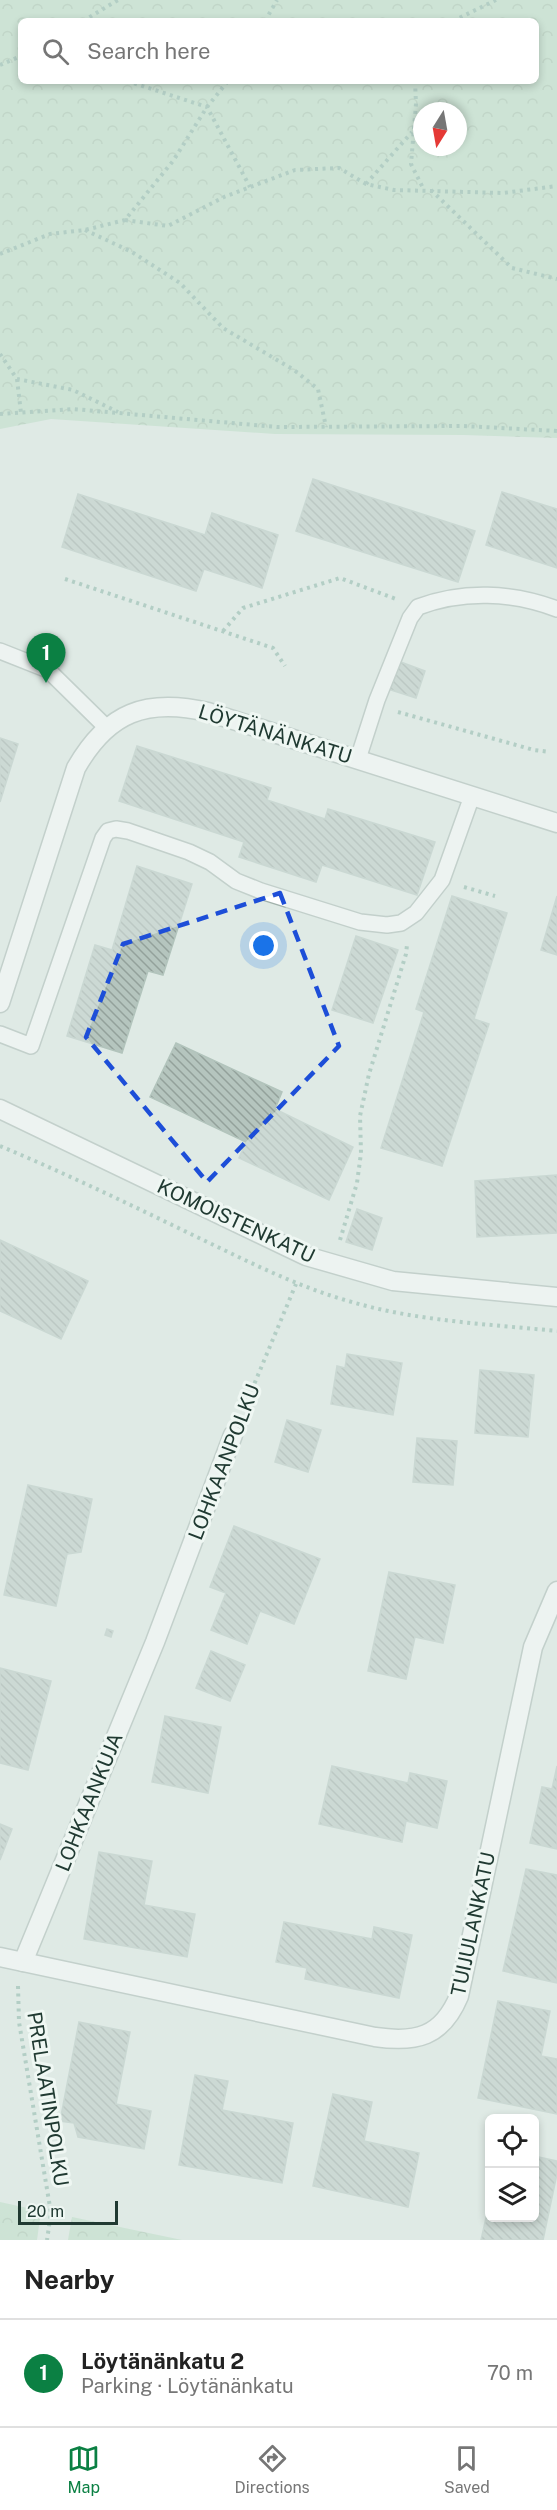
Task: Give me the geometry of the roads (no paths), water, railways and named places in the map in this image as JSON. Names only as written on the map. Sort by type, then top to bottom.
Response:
[{"type":"street","name":"LÖYTÄNÄNKATU","points":[[0,1003],[76,768],[86,750],[107,728],[130,713],[152,706],[181,706],[208,712],[557,823]]},
{"type":"street","name":"KOMOISTENKATU","points":[[0,1109],[306,1256],[393,1281],[557,1297]]},
{"type":"street","name":"LOHKAANPOLKU","points":[[155,1642],[232,1435]]},
{"type":"street","name":"TUIJULANKATU","points":[[0,1957],[375,2037],[398,2040],[424,2036],[432,2031],[451,2014],[459,1996],[533,1647],[557,1591]]},
{"type":"street","name":"LOHKAANKUJA","points":[[23,1962],[155,1642]]},
{"type":"lane","points":[[358,759],[375,706],[410,618],[418,607],[467,595],[496,595],[538,602],[557,609]]},
{"type":"lane","points":[[0,651],[48,670],[107,728]]},
{"type":"lane","points":[[0,1034],[32,1046],[102,838],[108,831],[116,829],[128,831],[189,852],[210,862],[236,881],[261,891],[360,922],[387,925],[401,923],[416,913],[442,880],[472,796]]},
{"type":"place","name":"Löytänänkatu 2","points":[[46,683]]}]
